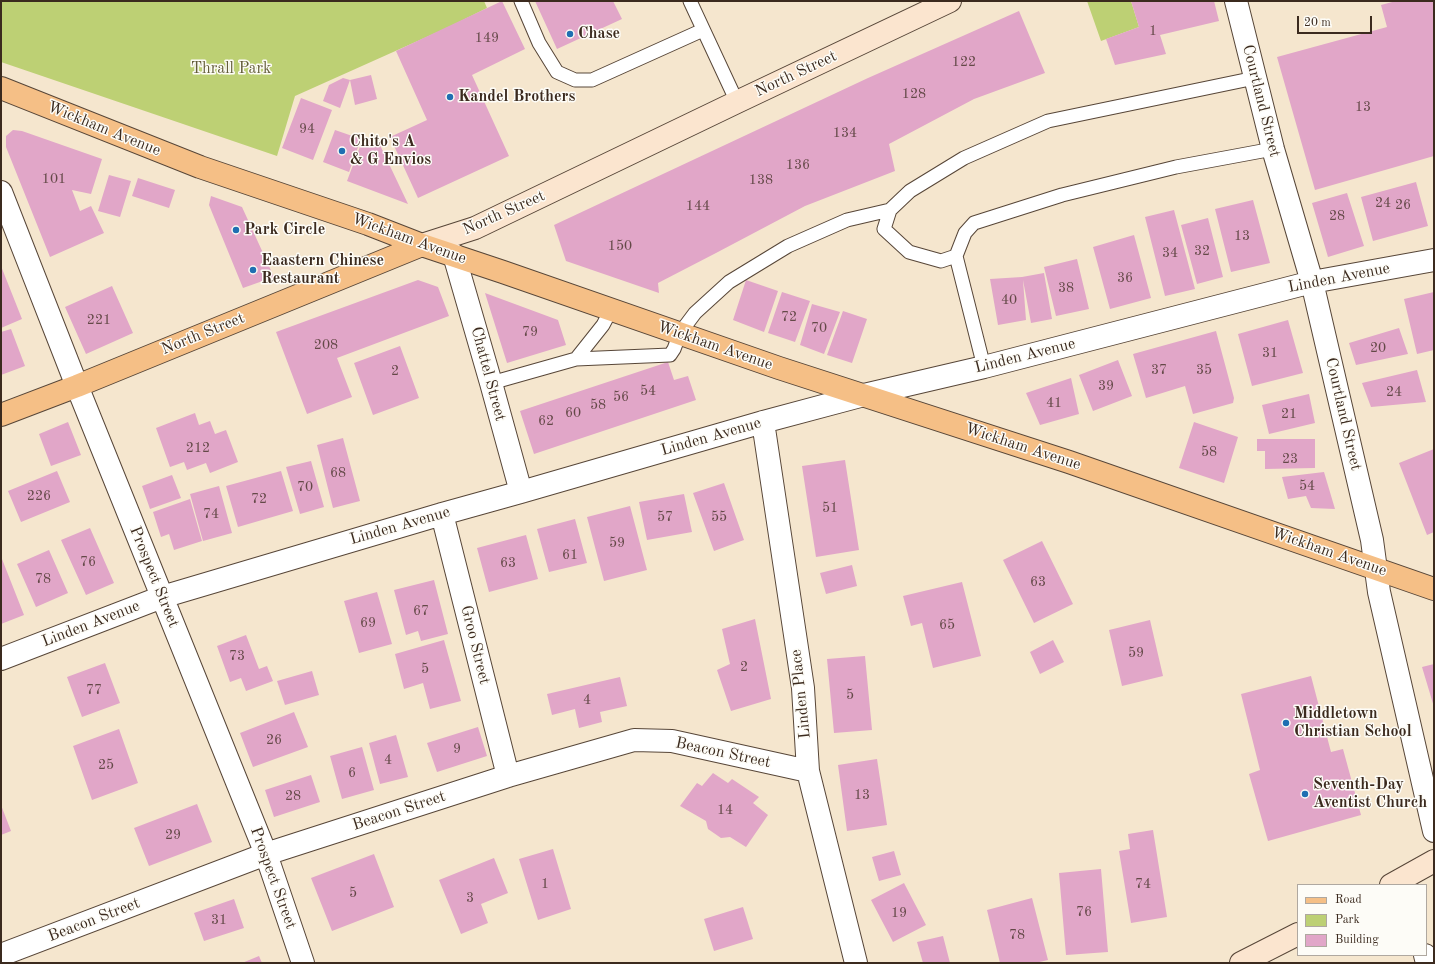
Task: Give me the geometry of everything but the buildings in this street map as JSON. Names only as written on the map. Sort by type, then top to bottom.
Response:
[{"type":"main road","name":"North Street","points":[[1,415],[77,386],[422,245],[475,228],[950,1]]},
{"type":"main road","name":"Wickham Avenue","points":[[1,88],[200,167],[368,224],[422,245],[779,368],[1077,465],[1434,588]]},
{"type":"main road","points":[[1402,883],[1434,860]]},
{"type":"main road","points":[[1253,960],[1297,935]]},
{"type":"street","name":"Courtland Street","points":[[1236,1],[1272,149],[1312,282],[1372,540],[1379,592],[1434,831]]},
{"type":"street","name":"Prospect Street","points":[[1,192],[77,386],[266,854],[303,963]]},
{"type":"street","name":"Chattel Street","points":[[454,255],[491,383],[520,492]]},
{"type":"street","name":"Linden Avenue","points":[[1,659],[162,597],[442,514],[764,422],[864,395],[984,367],[1312,282],[1434,260]]},
{"type":"street","name":"Linden Place","points":[[764,422],[803,688],[808,771],[856,963]]},
{"type":"street","name":"Groo Street","points":[[442,514],[508,776]]},
{"type":"street","name":"Beacon Street","points":[[1,956],[266,854],[508,776],[634,740],[672,741],[808,771]]},
{"type":"lane","points":[[521,1],[539,43],[557,72],[575,80],[592,80],[703,30]]},
{"type":"lane","points":[[690,1],[737,102]]},
{"type":"lane","points":[[956,256],[941,261],[909,252],[884,229],[890,210],[910,191],[964,158],[1048,121],[1255,78]]},
{"type":"lane","points":[[984,367],[956,256],[965,233],[974,223],[1062,195],[1176,167],[1272,149]]},
{"type":"lane","points":[[491,383],[576,359],[670,355],[680,333],[695,313],[729,282],[788,246],[846,220],[890,210]]},
{"type":"lane","points":[[576,359],[603,325],[611,310]]},
{"type":"green space","name":"Thrall Park","points":[[1,1],[484,1],[487,8],[449,27],[295,96],[277,156],[1,62]]},
{"type":"green space","points":[[1087,1],[1131,1],[1139,27],[1101,41]]},
{"type":"place","name":"Chase","points":[[570,34]]},
{"type":"place","name":"Kandel Brothers","points":[[450,97]]},
{"type":"place","name":"Chito's A & G Envios","points":[[342,151]]},
{"type":"place","name":"Park Circle","points":[[236,230]]},
{"type":"place","name":"Eaastern Chinese Restaurant","points":[[253,270]]},
{"type":"place","name":"Middletown Christian School","points":[[1286,723]]},
{"type":"place","name":"Seventh-Day Aventist Church","points":[[1305,794]]}]
